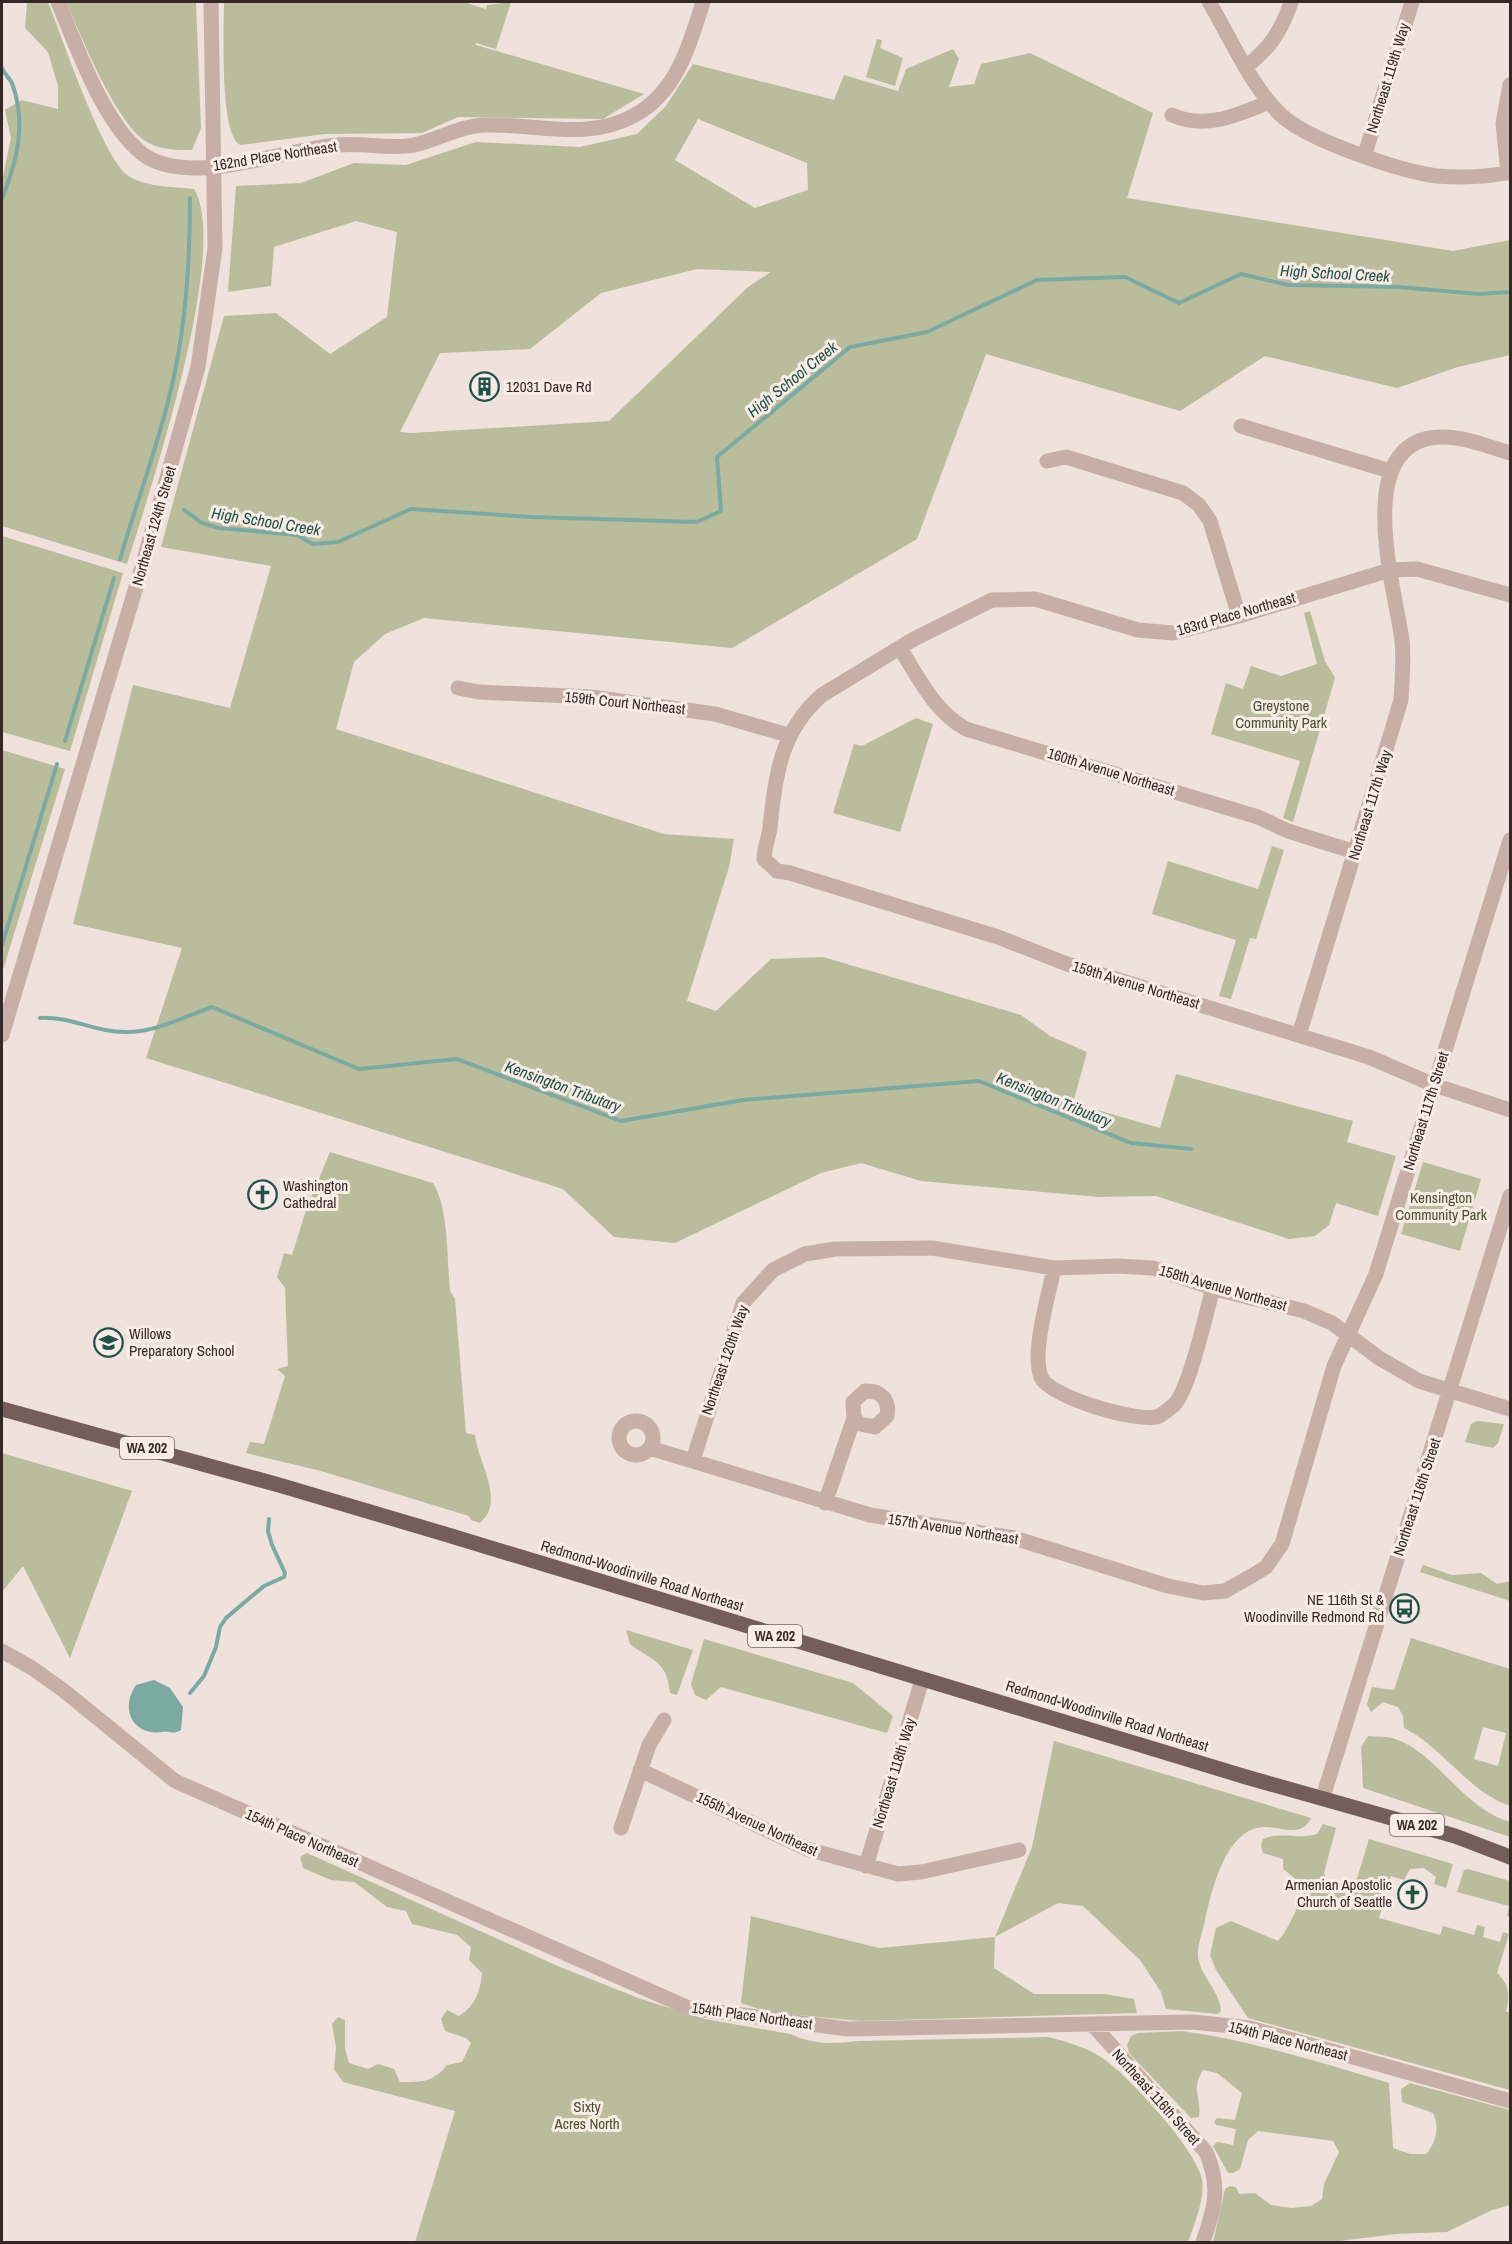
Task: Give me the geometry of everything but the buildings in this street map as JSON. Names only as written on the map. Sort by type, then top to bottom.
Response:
[{"type":"main road","name":"Redmond-Woodinville Road Northeast","points":[[2,1408],[279,1485],[1246,1777],[1455,1836],[1510,1857]]},
{"type":"street","name":"162nd Place Northeast","points":[[57,2],[106,108],[134,146],[160,163],[177,167],[215,166],[340,144],[392,147],[415,145],[482,125],[579,131],[601,128],[637,114],[662,92],[687,52],[703,2]]},
{"type":"street","name":"Northeast 124th Street","points":[[2,1035],[190,403],[212,288],[215,248],[211,2]]},
{"type":"street","points":[[1209,2],[1269,102],[1300,130],[1318,140],[1437,176],[1464,177],[1509,173],[1503,123],[1510,86]]},
{"type":"street","points":[[1247,66],[1266,51],[1279,33],[1290,2]]},
{"type":"street","name":"Northeast 119th Way","points":[[1365,154],[1412,2]]},
{"type":"street","points":[[1172,115],[1186,122],[1205,123],[1235,116],[1269,102]]},
{"type":"street","points":[[1241,426],[1390,471]]},
{"type":"street","points":[[1390,570],[1385,489],[1390,471],[1411,445],[1430,438],[1452,437],[1510,453]]},
{"type":"street","points":[[1047,461],[1066,457],[1183,493],[1199,505],[1210,521],[1239,616]]},
{"type":"street","name":"163rd Place Northeast","points":[[764,859],[776,773],[788,735],[809,705],[900,648],[992,600],[1035,599],[1138,630],[1173,633],[1239,616],[1390,570],[1417,570],[1510,595]]},
{"type":"street","name":"Northeast 117th Way","points":[[1299,1035],[1401,700],[1402,642],[1390,570]]},
{"type":"street","name":"160th Avenue Northeast","points":[[900,648],[927,692],[951,719],[966,729],[1258,817],[1288,831],[1355,852]]},
{"type":"street","name":"159th Court Northeast","points":[[458,688],[478,692],[591,697],[715,714],[788,735]]},
{"type":"street","name":"Northeast 117th Street","points":[[1255,1574],[1266,1567],[1282,1544],[1334,1366],[1376,1274],[1510,840]]},
{"type":"street","name":"159th Avenue Northeast","points":[[764,859],[777,871],[790,873],[998,937],[1067,964],[1369,1057],[1434,1085],[1510,1110]]},
{"type":"street","name":"Northeast 116th Street","points":[[1323,1797],[1510,1196]]},
{"type":"street","name":"158th Avenue Northeast","points":[[773,1270],[805,1254],[835,1249],[892,1246],[932,1248],[1054,1268],[1118,1266],[1153,1268],[1213,1288],[1304,1311],[1348,1333],[1379,1358],[1419,1381],[1510,1409]]},
{"type":"street","points":[[1054,1268],[1038,1351],[1041,1379],[1055,1392],[1136,1416],[1158,1416],[1175,1404],[1185,1385],[1213,1288]]},
{"type":"street","name":"Northeast 120th Way","points":[[693,1460],[742,1303],[773,1270]]},
{"type":"street","points":[[825,1503],[854,1418]]},
{"type":"street","name":"157th Avenue Northeast","points":[[650,1448],[825,1503],[910,1523],[1014,1538],[1168,1586],[1203,1593],[1225,1591],[1255,1574]]},
{"type":"street","name":"154th Place Northeast","points":[[2,1651],[32,1668],[63,1690],[175,1781],[689,2008],[848,2029],[1193,2022],[1250,2028],[1510,2101]]},
{"type":"street","name":"Northeast 118th Way","points":[[866,1866],[922,1680]]},
{"type":"street","points":[[621,1828],[649,1744],[664,1720]]},
{"type":"street","name":"155th Avenue Northeast","points":[[640,1770],[807,1849],[898,1874],[921,1872],[1019,1850]]},
{"type":"street","name":"Northeast 116th Street","points":[[1093,2025],[1206,2152],[1215,2174],[1216,2194],[1203,2242]]},
{"type":"green space","points":[[27,2],[48,2],[96,124],[120,167],[130,177],[145,183],[194,189],[203,219],[202,263],[195,315],[183,372],[168,430],[127,564],[2,526],[2,181],[11,138],[5,110],[22,100],[58,109],[58,86],[48,52],[25,28]]},
{"type":"green space","points":[[66,2],[196,2],[201,128],[192,150],[158,147],[147,142],[135,132],[123,117],[100,78]]},
{"type":"green space","points":[[224,2],[463,2],[486,9],[487,5],[511,2],[496,49],[476,43],[476,45],[644,94],[603,119],[458,117],[422,133],[325,134],[241,145],[234,138],[226,103]]},
{"type":"green space","points":[[877,39],[882,40],[880,48],[903,58],[895,86],[866,77]]},
{"type":"green space","points":[[953,49],[959,59],[949,87],[974,84],[981,64],[1030,53],[1153,113],[1127,198],[1453,251],[1510,240],[1510,355],[1458,367],[1397,388],[1265,356],[1180,411],[986,354],[917,539],[732,648],[424,618],[385,634],[354,662],[336,729],[664,834],[734,839],[729,867],[687,1001],[716,1011],[771,959],[823,957],[1021,1015],[1050,1036],[1087,1052],[1073,1103],[1160,1128],[1176,1074],[1353,1121],[1347,1142],[1396,1156],[1378,1216],[1336,1203],[1329,1225],[1315,1236],[1289,1239],[1156,1196],[1098,1197],[921,1181],[861,1163],[821,1173],[675,1243],[614,1237],[563,1189],[146,1058],[182,948],[73,924],[133,685],[230,708],[271,566],[161,547],[224,316],[276,313],[330,354],[387,317],[397,232],[356,221],[274,247],[271,286],[228,292],[236,186],[301,183],[354,163],[406,165],[476,142],[580,147],[637,134],[666,106],[693,64],[834,100],[844,75],[898,91],[906,69]],"holes":[[[698,119],[807,163],[808,190],[755,208],[675,160]],[[697,269],[771,272],[748,287],[609,421],[400,432],[440,353],[530,349],[601,293]]]},
{"type":"green space","points":[[2,536],[123,573],[70,751],[2,732]]},
{"type":"green space","name":"Greystone Community Park","points":[[1310,611],[1325,661],[1335,678],[1293,822],[1283,818],[1300,761],[1211,734],[1226,683],[1243,689],[1251,666],[1281,676],[1317,664],[1304,613]]},
{"type":"green space","points":[[916,718],[933,724],[900,832],[833,813],[854,744],[862,746]]},
{"type":"green space","points":[[2,750],[65,769],[2,973]]},
{"type":"green space","points":[[1272,846],[1284,850],[1256,939],[1250,938],[1231,999],[1219,996],[1236,940],[1152,914],[1168,861],[1258,889]]},
{"type":"green space","points":[[330,1152],[433,1183],[438,1194],[445,1220],[450,1291],[455,1299],[466,1433],[475,1435],[491,1493],[491,1504],[480,1523],[471,1520],[469,1516],[321,1471],[246,1453],[250,1442],[264,1444],[285,1376],[277,1369],[288,1366],[285,1288],[277,1277],[284,1253],[292,1255],[306,1210]]},
{"type":"green space","name":"Kensington Community Park","points":[[1423,1162],[1481,1179],[1460,1251],[1401,1234]]},
{"type":"green space","points":[[1477,1421],[1504,1424],[1498,1443],[1493,1448],[1465,1442],[1471,1424]]},
{"type":"green space","points":[[2,1453],[132,1491],[70,1658],[23,1566],[2,1592]]},
{"type":"green space","points":[[1423,1565],[1452,1575],[1481,1573],[1497,1584],[1510,1581],[1510,1601],[1420,1572]]},
{"type":"green space","points":[[626,1630],[693,1650],[677,1695],[670,1693],[662,1667],[630,1644]]},
{"type":"green space","points":[[1411,1638],[1510,1669],[1510,1806],[1481,1790],[1418,1736],[1404,1728],[1403,1716],[1398,1707],[1383,1702],[1371,1712],[1367,1704],[1372,1687],[1394,1690]],"holes":[[[1483,1727],[1506,1733],[1498,1766],[1474,1759]]]},
{"type":"green space","points":[[704,1639],[853,1683],[893,1716],[887,1733],[721,1687],[706,1700],[695,1695],[691,1684]]},
{"type":"green space","points":[[1368,1736],[1392,1738],[1423,1755],[1477,1804],[1510,1822],[1510,1837],[1363,1788],[1361,1747]]},
{"type":"green space","points":[[1054,1741],[1311,1818],[1303,1828],[1298,1829],[1267,1827],[1253,1829],[1241,1836],[1223,1862],[1212,1893],[1198,1952],[1202,1970],[1220,2003],[1221,2011],[1218,2014],[1166,2009],[1161,1992],[1140,1960],[1083,1906],[1058,1903],[995,1937],[1032,1847]]},
{"type":"green space","points":[[1323,1824],[1336,1828],[1324,1873],[1331,1890],[1352,1895],[1369,1839],[1453,1864],[1446,1888],[1434,1884],[1436,1877],[1424,1868],[1410,1869],[1404,1880],[1391,1876],[1379,1918],[1440,1935],[1443,1926],[1474,1935],[1477,1925],[1485,1927],[1483,1937],[1500,1942],[1503,1932],[1509,1934],[1497,1973],[1508,1991],[1506,2012],[1510,2012],[1510,2090],[1248,2018],[1216,1970],[1210,1955],[1216,1928],[1231,1921],[1278,1941],[1286,1931],[1304,1896],[1301,1883],[1283,1869],[1283,1859],[1263,1853],[1261,1846],[1263,1839],[1276,1836],[1310,1836],[1317,1834]]},
{"type":"green space","name":"Sixty Acres North","points":[[307,1853],[560,1967],[641,1999],[705,2019],[790,2034],[824,2043],[1049,2037],[1089,2050],[1112,2066],[1143,2095],[1175,2133],[1198,2167],[1202,2180],[1202,2196],[1188,2242],[415,2242],[455,2111],[343,2082],[334,2069],[336,2047],[332,2024],[338,2017],[345,2020],[345,2049],[349,2063],[368,2069],[378,2064],[394,2069],[400,2082],[432,2078],[447,2065],[462,2062],[471,2043],[466,2038],[445,2031],[441,2019],[447,2010],[459,2016],[469,2008],[478,1992],[482,1973],[469,1960],[471,1947],[457,1935],[412,1924],[406,1911],[387,1907],[354,1882],[331,1880],[303,1868],[300,1857]]},
{"type":"green space","points":[[1468,1869],[1510,1881],[1510,1917],[1507,1916],[1509,1906],[1457,1892],[1464,1870]]},
{"type":"green space","points":[[751,1916],[879,1948],[995,1937],[994,1968],[1034,1994],[1104,1994],[1134,1999],[1137,2013],[860,2021],[769,2012],[741,2003]]},
{"type":"green space","points":[[1182,2031],[1261,2046],[1389,2083],[1393,2148],[1410,2154],[1426,2154],[1434,2140],[1436,2129],[1433,2113],[1402,2102],[1401,2089],[1410,2083],[1510,2110],[1510,2205],[1492,2210],[1447,2232],[1396,2234],[1332,2242],[1213,2242],[1225,2189],[1230,2186],[1236,2187],[1239,2194],[1255,2193],[1271,2205],[1291,2208],[1311,2206],[1322,2199],[1324,2184],[1339,2152],[1333,2141],[1258,2131],[1248,2140],[1240,2169],[1228,2173],[1213,2146],[1217,2142],[1233,2145],[1236,2129],[1216,2125],[1214,2122],[1217,2118],[1235,2120],[1242,2093],[1217,2073],[1203,2070],[1197,2083],[1199,2117],[1191,2118],[1129,2053],[1127,2045],[1131,2036],[1138,2033]]},
{"type":"water","points":[[154,1680],[170,1688],[183,1707],[181,1730],[174,1733],[152,1732],[144,1730],[132,1719],[129,1703],[136,1685]]},
{"type":"waterway","points":[[2,68],[12,83],[19,113],[16,156],[2,199]]},
{"type":"waterway","points":[[120,559],[165,414],[180,345],[186,296],[190,198]]},
{"type":"waterway","name":"High School Creek","points":[[184,510],[202,523],[219,528],[297,535],[313,544],[338,542],[411,509],[531,517],[697,522],[721,511],[717,457],[850,347],[927,332],[1037,280],[1125,277],[1179,303],[1241,274],[1288,285],[1398,287],[1479,294],[1510,292]]},
{"type":"waterway","name":"High School Creek","points":[[65,741],[114,578]]},
{"type":"waterway","name":"High School Creek","points":[[2,945],[57,764]]},
{"type":"waterway","name":"Kensington Tributary","points":[[40,1018],[62,1019],[105,1030],[127,1032],[160,1026],[212,1007],[359,1069],[457,1059],[621,1121],[743,1100],[979,1081],[1131,1143],[1191,1149]]},
{"type":"waterway","points":[[190,1693],[204,1676],[216,1647],[220,1627],[226,1618],[264,1586],[284,1577],[285,1573],[268,1531],[269,1519]]},
{"type":"place","name":"12031 Dave Rd","points":[[485,387]]},
{"type":"place","name":"Washington Cathedral","points":[[262,1195]]},
{"type":"place","name":"Willows Preparatory School","points":[[108,1343]]},
{"type":"place","name":"NE 116th St & Woodinville Redmond Rd","points":[[1405,1609]]},
{"type":"place","name":"Armenian Apostolic Church of Seattle","points":[[1413,1894]]}]
